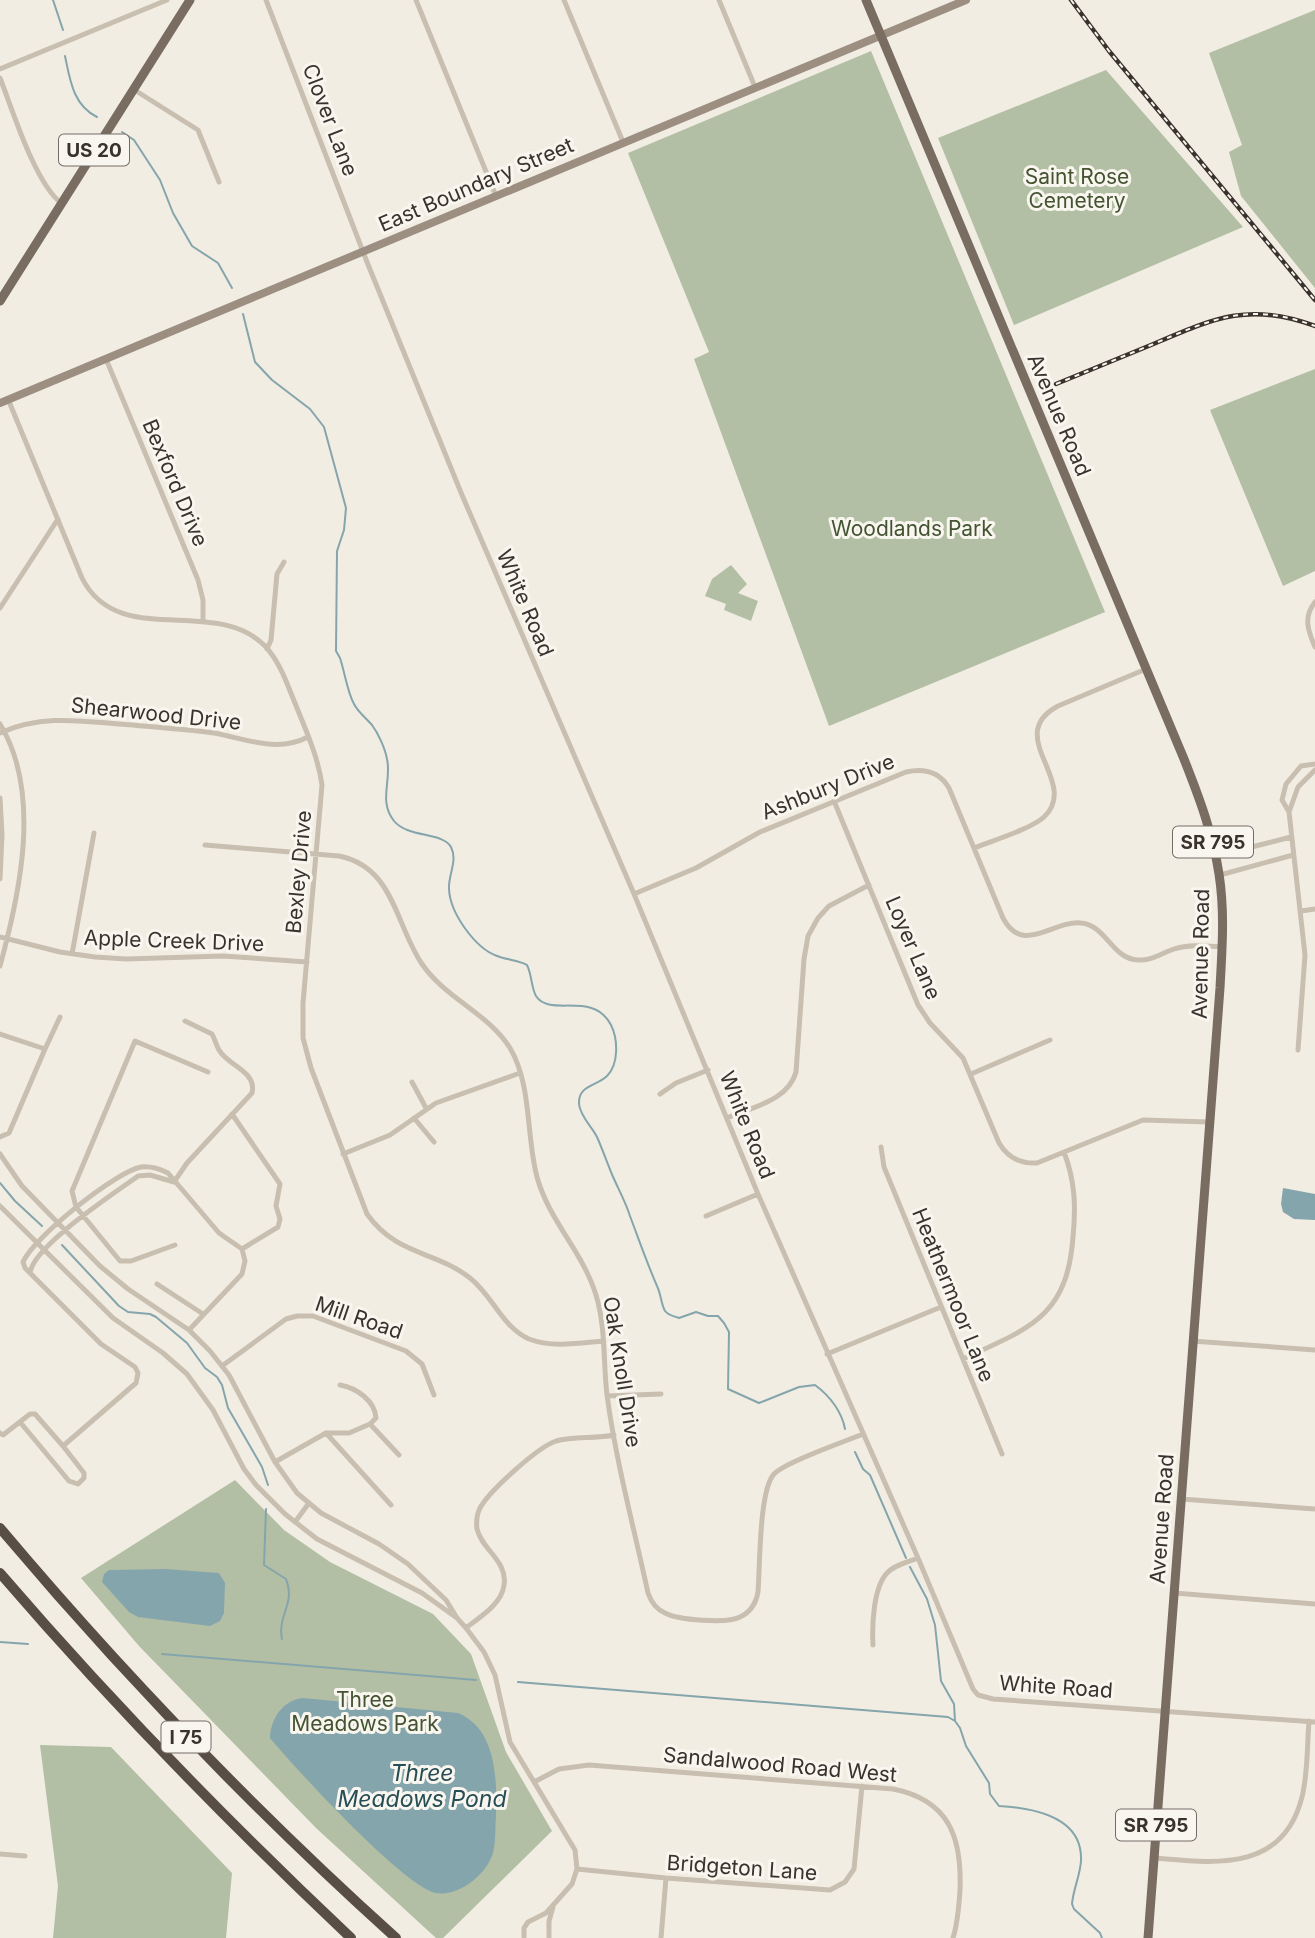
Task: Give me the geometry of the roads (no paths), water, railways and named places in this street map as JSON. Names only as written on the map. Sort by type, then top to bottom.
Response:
[{"type":"highway","name":"I 75","points":[[0,1528],[111,1657],[218,1770],[323,1872],[396,1938]]},
{"type":"highway","name":"I 75","points":[[0,1573],[80,1665],[188,1779],[351,1938]]},
{"type":"main road","name":"US 20","points":[[0,301],[190,0]]},
{"type":"main road","name":"SR 795","points":[[866,0],[881,35]]},
{"type":"main road","name":"Avenue Road","points":[[881,35],[1199,797],[1220,875],[1223,947],[1148,1938]]},
{"type":"street","points":[[0,69],[167,0]]},
{"type":"street","name":"Clover Lane","points":[[266,0],[363,251]]},
{"type":"street","points":[[416,0],[496,196]]},
{"type":"street","points":[[564,0],[623,142]]},
{"type":"street","points":[[719,0],[755,88]]},
{"type":"street","name":"East Boundary Street","points":[[4,401],[966,0]]},
{"type":"street","points":[[0,78],[40,174],[51,194],[61,202]]},
{"type":"street","points":[[134,89],[198,130],[219,182]]},
{"type":"street","name":"White Road","points":[[363,251],[477,530],[634,894],[758,1194],[918,1558],[968,1680],[978,1695],[1006,1700],[1312,1722]]},
{"type":"street","name":"Bexford Drive","points":[[106,359],[198,580],[203,600],[203,622]]},
{"type":"street","name":"Bexley Drive","points":[[4,401],[84,582],[106,605],[130,617],[203,622],[238,628],[255,638],[278,664],[320,770],[316,854],[303,1003],[303,1038],[311,1068],[362,1204],[381,1231],[398,1244],[445,1263],[471,1278],[516,1331],[530,1339],[546,1343],[603,1341]]},
{"type":"street","points":[[0,608],[58,519]]},
{"type":"street","points":[[267,649],[271,639],[277,574],[284,562]]},
{"type":"street","points":[[1315,602],[1308,610],[1307,618],[1315,647]]},
{"type":"street","points":[[974,848],[1038,821],[1052,806],[1054,786],[1037,737],[1039,725],[1045,715],[1058,706],[1146,669]]},
{"type":"street","name":"Shearwood Drive","points":[[2,732],[34,721],[62,720],[203,732],[270,745],[290,744],[308,737]]},
{"type":"street","points":[[0,724],[19,768],[23,805],[20,869],[8,939],[0,966]]},
{"type":"street","points":[[1289,812],[1282,800],[1286,783],[1301,766],[1315,764]]},
{"type":"street","name":"Ashbury Drive","points":[[634,894],[696,868],[760,832],[906,772],[919,770],[929,771],[946,783],[1003,918],[1008,926],[1017,932],[1031,935],[1070,923],[1086,924],[1096,928],[1124,956],[1134,960],[1151,958],[1185,946],[1223,947]]},
{"type":"street","points":[[1298,1050],[1305,955],[1289,812],[1298,787],[1315,770]]},
{"type":"street","points":[[0,798],[0,879]]},
{"type":"street","name":"Loyer Lane","points":[[834,801],[923,1014],[956,1049],[971,1074],[999,1143],[1008,1155],[1017,1161],[1031,1163],[1143,1120],[1209,1122]]},
{"type":"street","points":[[72,954],[94,833]]},
{"type":"street","points":[[1216,856],[1291,836]]},
{"type":"street","name":"Oak Knoll Drive","points":[[205,845],[349,858],[373,871],[385,888],[425,968],[496,1029],[511,1050],[520,1073],[532,1156],[540,1186],[551,1212],[577,1252],[592,1283],[600,1312],[607,1396],[614,1435],[648,1593],[652,1602],[662,1612],[671,1616],[724,1620],[737,1619],[746,1614],[757,1597],[764,1495],[769,1479],[784,1467],[863,1434]]},
{"type":"street","points":[[1220,875],[1293,855]]},
{"type":"street","points":[[727,1118],[780,1095],[792,1083],[796,1072],[808,936],[818,918],[829,906],[869,885]]},
{"type":"street","points":[[1301,911],[1315,909]]},
{"type":"street","name":"Apple Creek Drive","points":[[0,937],[72,954],[126,960],[223,956],[307,962]]},
{"type":"street","points":[[0,1137],[9,1133],[60,1017]]},
{"type":"street","points":[[174,1182],[187,1163],[252,1093],[253,1082],[219,1051],[212,1034],[185,1021]]},
{"type":"street","points":[[0,1034],[45,1049]]},
{"type":"street","points":[[971,1074],[1050,1040]]},
{"type":"street","points":[[175,1245],[131,1261],[120,1261],[76,1207],[72,1191],[135,1041],[208,1072]]},
{"type":"street","points":[[660,1094],[676,1083],[708,1070]]},
{"type":"street","points":[[343,1154],[376,1142],[426,1108],[520,1073]]},
{"type":"street","points":[[412,1082],[426,1108]]},
{"type":"street","points":[[232,1114],[280,1184],[276,1206],[280,1219],[278,1227],[243,1249]]},
{"type":"street","points":[[414,1118],[434,1142]]},
{"type":"street","name":"Heathermoor Lane","points":[[881,1147],[884,1167],[1002,1454]]},
{"type":"street","points":[[963,1359],[1035,1323],[1062,1291],[1071,1262],[1075,1215],[1074,1188],[1064,1152]]},
{"type":"street","points":[[0,1154],[22,1186],[111,1277],[189,1330],[222,1366],[246,1404],[287,1481],[309,1503],[337,1523],[379,1544],[408,1564],[435,1588],[457,1618]]},
{"type":"street","points":[[63,1446],[136,1383],[138,1373],[135,1367],[101,1344],[24,1268],[23,1262],[37,1244],[76,1207],[127,1173],[142,1167],[158,1168],[168,1173],[219,1233],[243,1249],[245,1261],[242,1275],[189,1330]]},
{"type":"street","points":[[30,1273],[31,1266],[64,1230],[138,1176],[150,1175],[174,1182]]},
{"type":"street","points":[[706,1216],[758,1194]]},
{"type":"street","points":[[0,1206],[113,1318],[163,1353],[187,1374],[203,1394],[256,1485],[295,1522],[329,1545],[422,1592],[466,1628],[489,1661],[497,1682],[510,1742],[575,1850],[577,1869],[572,1884],[543,1915],[528,1922],[524,1928],[524,1938]]},
{"type":"street","points":[[157,1284],[203,1314]]},
{"type":"street","points":[[827,1354],[941,1307]]},
{"type":"street","name":"Mill Road","points":[[222,1366],[281,1322],[296,1315],[313,1316],[406,1351],[422,1364],[434,1395]]},
{"type":"street","points":[[1192,1341],[1315,1350]]},
{"type":"street","points":[[275,1462],[326,1433],[349,1433],[370,1424],[376,1418],[375,1409],[360,1391],[340,1385]]},
{"type":"street","points":[[607,1396],[661,1394]]},
{"type":"street","points":[[0,1433],[3,1435],[30,1414],[35,1414],[85,1473],[84,1478],[78,1484],[72,1484],[20,1422]]},
{"type":"street","points":[[370,1424],[399,1455]]},
{"type":"street","points":[[326,1433],[391,1505]]},
{"type":"street","points":[[466,1628],[497,1601],[504,1586],[503,1569],[477,1528],[477,1517],[483,1503],[533,1454],[550,1443],[614,1435]]},
{"type":"street","points":[[1181,1499],[1315,1509]]},
{"type":"street","points":[[295,1522],[309,1503]]},
{"type":"street","points":[[873,1645],[872,1621],[883,1578],[891,1568],[918,1558]]},
{"type":"street","points":[[1174,1593],[1315,1604]]},
{"type":"street","points":[[1154,1858],[1234,1861],[1254,1855],[1275,1842],[1289,1825],[1303,1794],[1312,1722]]},
{"type":"street","name":"Sandalwood Road West","points":[[534,1782],[559,1769],[589,1765],[903,1791],[922,1799],[939,1811],[951,1828],[959,1847],[958,1920],[953,1938]]},
{"type":"street","name":"Bridgeton Lane","points":[[577,1869],[825,1890],[836,1888],[849,1878],[855,1863],[862,1786]]},
{"type":"street","points":[[0,1854],[25,1856]]},
{"type":"street","points":[[662,1938],[666,1878]]},
{"type":"street","points":[[549,1938],[549,1921],[556,1902]]},
{"type":"water","points":[[1283,1188],[1315,1194],[1315,1220],[1294,1219],[1283,1212]]},
{"type":"water","points":[[165,1569],[219,1573],[225,1583],[224,1613],[220,1621],[210,1626],[138,1617],[129,1612],[102,1582],[104,1574],[109,1570]]},
{"type":"water","name":"Three Meadows Pond","points":[[303,1698],[458,1713],[471,1721],[481,1731],[487,1743],[495,1772],[494,1848],[485,1869],[463,1888],[436,1893],[421,1886],[376,1849],[270,1738],[279,1711],[290,1702]]},
{"type":"waterway","points":[[53,0],[63,30]]},
{"type":"waterway","points":[[65,56],[78,99],[97,117]]},
{"type":"waterway","points":[[122,132],[134,140],[160,180],[173,213],[192,246],[218,263],[232,288]]},
{"type":"waterway","points":[[243,314],[255,362],[272,380],[310,409],[324,427],[346,508],[344,530],[337,551],[336,651],[354,704],[374,728],[385,750],[389,813],[400,826],[441,839],[451,847],[454,858],[449,884],[450,898],[459,919],[480,946],[497,956],[527,965],[534,992],[543,1002],[594,1009],[611,1025],[616,1044],[614,1065],[607,1076],[585,1089],[579,1104],[597,1137],[626,1204],[665,1311],[679,1318],[696,1312],[718,1316],[724,1323],[729,1332],[728,1389],[759,1403],[799,1387],[815,1385],[834,1405],[845,1429]]},
{"type":"waterway","points":[[0,1183],[42,1226]]},
{"type":"waterway","points":[[62,1245],[119,1306],[128,1312],[156,1317],[187,1343],[205,1368],[217,1377],[228,1408],[262,1467],[268,1485]]},
{"type":"waterway","points":[[855,1452],[863,1469],[870,1475],[906,1558]]},
{"type":"waterway","points":[[266,1509],[264,1565],[286,1579],[289,1595],[282,1623],[282,1639]]},
{"type":"waterway","points":[[910,1567],[927,1599],[935,1625],[941,1681],[954,1704],[955,1721]]},
{"type":"waterway","points":[[0,1642],[28,1644]]},
{"type":"waterway","points":[[162,1654],[476,1680]]},
{"type":"waterway","points":[[518,1682],[948,1717],[960,1728],[966,1746],[989,1783],[990,1794],[999,1806],[1026,1809],[1054,1818],[1074,1834],[1081,1861],[1072,1904],[1102,1938]]},
{"type":"railway","points":[[1071,0],[1109,51],[1315,300]]},
{"type":"railway","points":[[1056,384],[1193,328],[1231,316],[1270,315],[1315,326]]},
{"type":"park label","name":"Saint Rose Cemetery","points":[[1077,189]]},
{"type":"park label","name":"Woodlands Park","points":[[912,529]]},
{"type":"park label","name":"Three Meadows Park","points":[[365,1712]]}]
